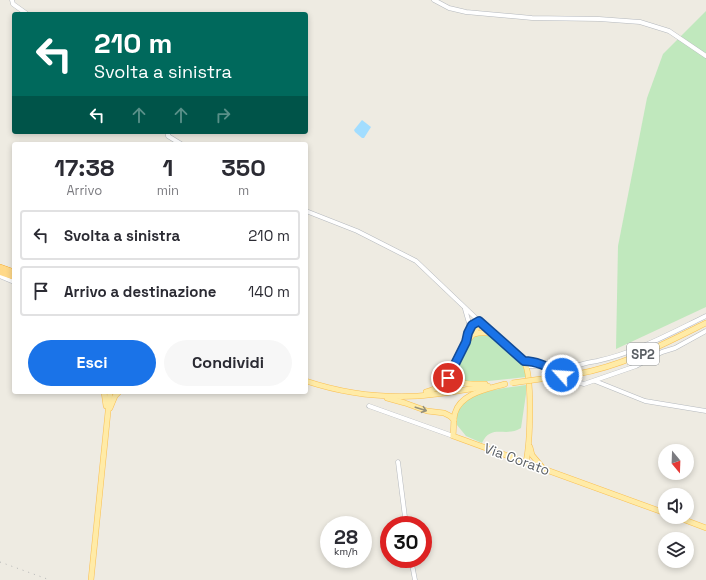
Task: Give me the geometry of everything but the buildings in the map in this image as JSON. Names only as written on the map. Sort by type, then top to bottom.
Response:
[{"type":"highway","points":[[0,267],[12,271]]},
{"type":"highway","points":[[0,272],[12,276]]},
{"type":"main road","points":[[409,396],[431,391],[448,378],[466,342],[472,325],[479,321]]},
{"type":"main road","points":[[466,342],[474,334],[479,321]]},
{"type":"main road","points":[[479,321],[525,363],[529,375],[529,443],[526,462]]},
{"type":"main road","name":"SP2","points":[[308,382],[333,389],[370,395],[409,396],[577,374],[600,370],[636,357],[706,323]]},
{"type":"main road","points":[[474,334],[486,332],[495,335]]},
{"type":"main road","points":[[454,367],[458,378],[463,383],[495,385]]},
{"type":"main road","points":[[452,436],[458,406],[468,397],[484,390],[505,384]]},
{"type":"main road","points":[[104,394],[107,423]]},
{"type":"main road","points":[[91,580],[110,394]]},
{"type":"main road","points":[[107,423],[112,403],[118,394]]},
{"type":"main road","points":[[370,395],[405,403],[427,411],[444,413],[454,420]]},
{"type":"main road","name":"Via Corato","points":[[452,436],[658,510]]},
{"type":"main road","points":[[529,443],[532,455],[544,469]]},
{"type":"main road","points":[[526,462],[532,455]]},
{"type":"main road","points":[[694,523],[706,528]]},
{"type":"street","points":[[12,0],[13,4],[24,12]]},
{"type":"street","points":[[434,0],[449,8],[466,12],[532,18],[599,18],[640,22],[669,32],[706,56]]},
{"type":"street","points":[[168,134],[170,138],[177,142]]},
{"type":"street","points":[[308,212],[356,232],[416,261],[479,321]]},
{"type":"street","points":[[0,276],[12,281]]},
{"type":"street","points":[[464,307],[469,323],[468,333]]},
{"type":"street","points":[[525,363],[530,361],[561,371],[574,368],[584,363],[612,358],[635,349],[706,316]]},
{"type":"street","points":[[554,370],[570,380],[584,384],[636,366],[662,352],[675,348],[706,331]]},
{"type":"street","points":[[525,363],[537,367],[543,366]]},
{"type":"street","points":[[529,375],[537,367]]},
{"type":"street","points":[[570,380],[568,375],[574,368]]},
{"type":"street","points":[[595,381],[645,401],[706,410]]},
{"type":"street","name":"Via Corato","points":[[369,406],[452,436]]},
{"type":"street","points":[[398,462],[405,516]]},
{"type":"street","points":[[413,568],[415,580]]},
{"type":"green space","points":[[706,11],[706,307],[616,349],[618,246],[647,98],[663,54]]},
{"type":"green space","points":[[484,333],[494,337],[505,350],[521,361],[526,368],[526,377],[470,383],[461,380],[458,375],[458,371],[466,347],[472,337]]},
{"type":"green space","points":[[526,385],[521,428],[510,432],[494,432],[486,437],[482,443],[466,436],[457,425],[457,410],[469,398],[498,389]]},
{"type":"water","points":[[362,120],[371,127],[364,138],[362,138],[354,130]]},
{"type":"railway","points":[[0,562],[50,580]]},
{"type":"route","points":[[448,378],[466,342],[472,325],[479,321],[524,361],[534,362],[562,375]]}]
